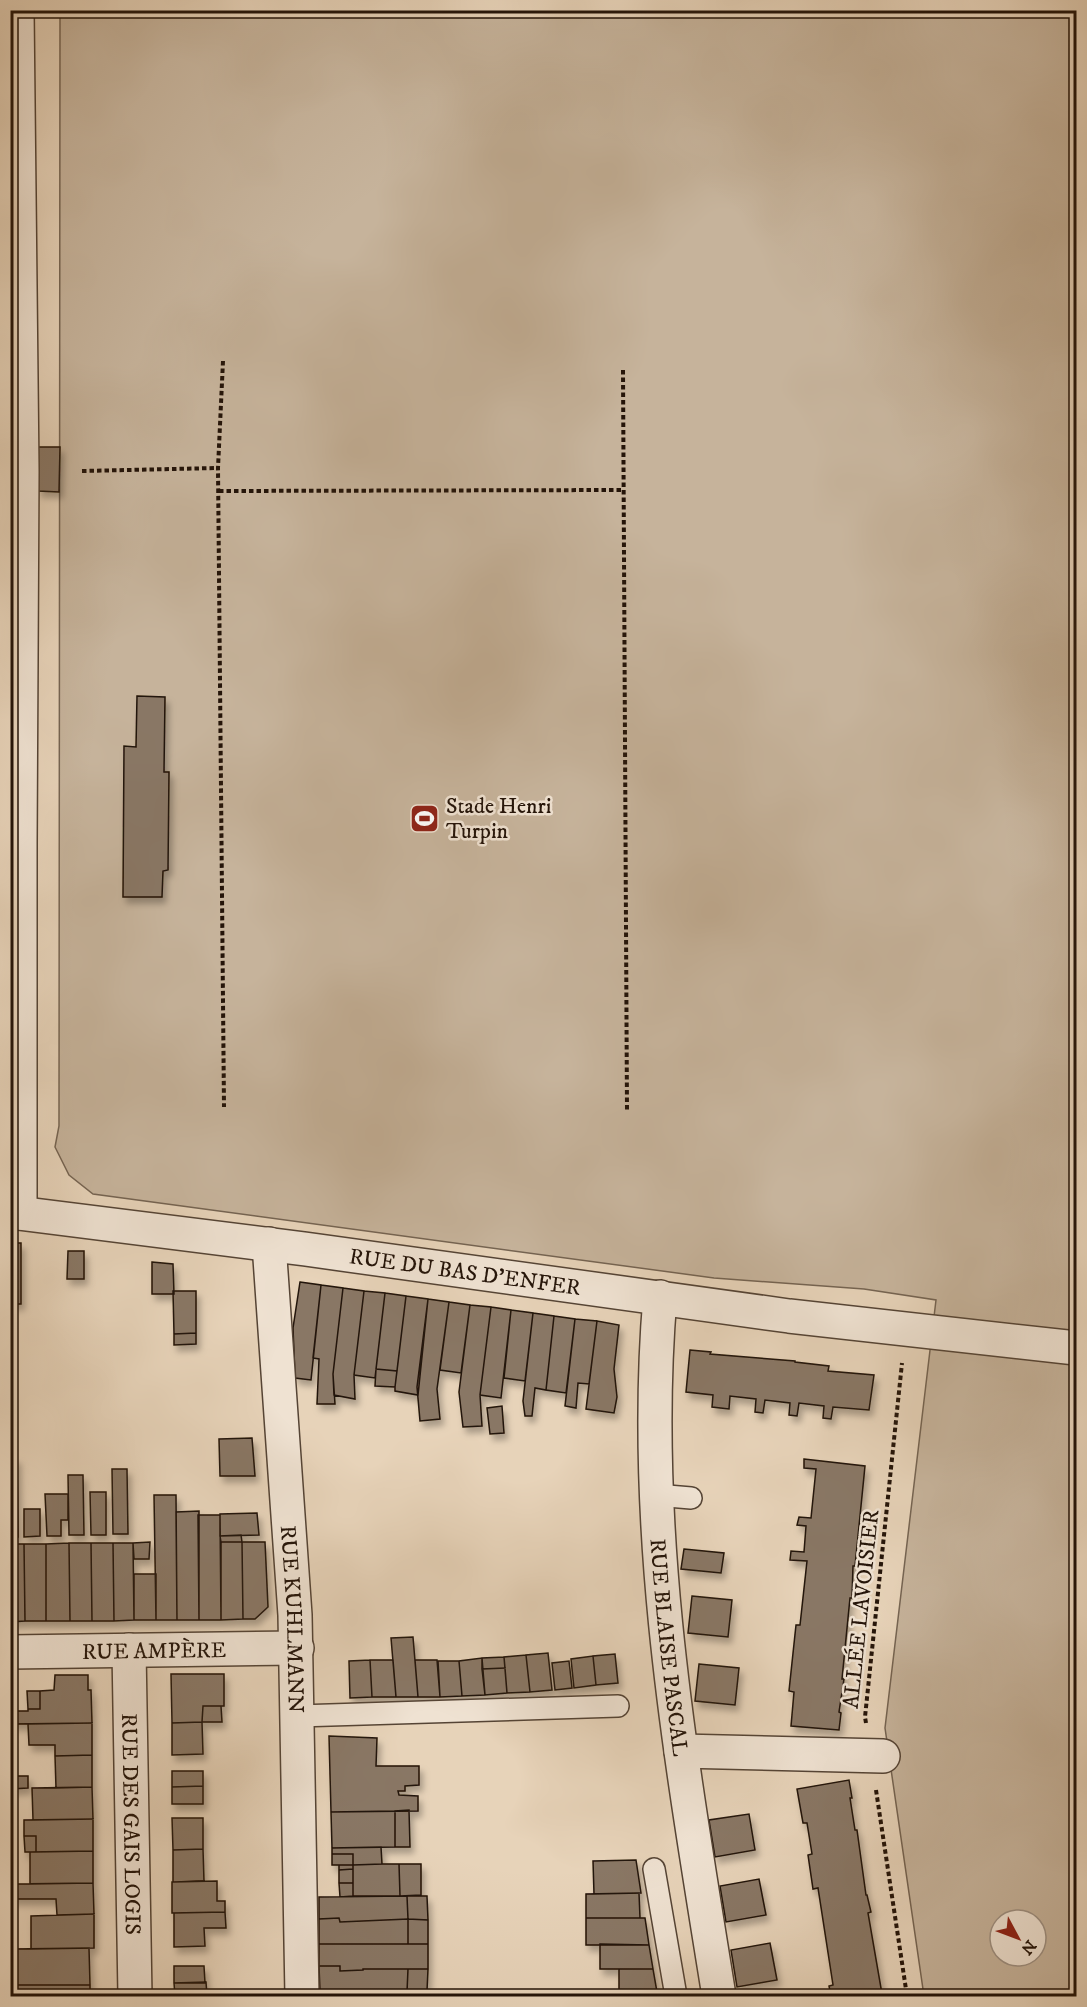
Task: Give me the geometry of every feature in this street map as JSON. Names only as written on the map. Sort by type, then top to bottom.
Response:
[{"type":"street","points":[[15,1213],[20,843],[16,471],[17,10]]},
{"type":"street","name":"RUE DU BAS D'ENFER","points":[[15,1213],[269,1244],[789,1316],[1077,1348]]},
{"type":"street","name":"RUE KUHLMANN","points":[[269,1244],[297,1648],[302,1996]]},
{"type":"street","name":"RUE BLAISE PASCAL","points":[[660,1297],[654,1377],[659,1560],[681,1752],[719,1996]]},
{"type":"street","name":"RUE AMPÈRE","points":[[10,1652],[297,1648]]},
{"type":"street","name":"RUE DES GAIS LOGIS","points":[[129,1650],[135,1996]]},
{"type":"street","points":[[681,1752],[877,1756]]},
{"type":"lane","points":[[656,1495],[691,1498]]},
{"type":"lane","points":[[298,1716],[618,1706]]},
{"type":"lane","points":[[654,1869],[676,1996]]},
{"type":"path","points":[[223,361],[218,468],[224,1107]]},
{"type":"path","points":[[623,370],[627,1110]]},
{"type":"path","points":[[82,471],[218,468]]},
{"type":"path","points":[[219,491],[623,490]]},
{"type":"path","name":"ALLÉE LAVOISIER","points":[[906,1330],[865,1717],[877,1756],[907,1996]]},
{"type":"shaded area","points":[[60,11],[1076,11],[1076,1996],[924,1996],[885,1728],[936,1300],[864,1289],[714,1278],[93,1194],[69,1175],[55,1147],[59,1126]]},
{"type":"building","points":[[38,447],[60,447],[59,492],[38,491]]},
{"type":"building","points":[[137,696],[165,697],[164,772],[169,772],[168,870],[163,871],[162,897],[123,897],[124,746],[136,747]]},
{"type":"building","points":[[10,1243],[21,1243],[21,1304],[10,1304]]},
{"type":"building","points":[[68,1251],[84,1251],[84,1279],[67,1279]]},
{"type":"building","points":[[152,1262],[173,1264],[174,1294],[152,1294]]},
{"type":"building","points":[[300,1282],[321,1285],[311,1380],[295,1378],[293,1328]]},
{"type":"building","points":[[321,1285],[343,1288],[333,1374],[335,1404],[317,1404],[319,1359],[313,1358]]},
{"type":"building","points":[[343,1288],[364,1291],[354,1375],[355,1399],[334,1395],[333,1374]]},
{"type":"building","points":[[173,1291],[196,1291],[196,1333],[174,1334]]},
{"type":"building","points":[[364,1291],[385,1293],[375,1378],[354,1375]]},
{"type":"building","points":[[385,1293],[406,1296],[397,1371],[376,1369]]},
{"type":"building","points":[[406,1296],[428,1299],[418,1395],[395,1391]]},
{"type":"building","points":[[428,1299],[449,1302],[437,1389],[440,1419],[420,1421],[417,1387]]},
{"type":"building","points":[[449,1302],[470,1305],[461,1373],[440,1370]]},
{"type":"building","points":[[470,1305],[491,1307],[480,1395],[482,1426],[463,1427],[459,1392]]},
{"type":"building","points":[[491,1307],[511,1310],[501,1398],[480,1395]]},
{"type":"building","points":[[511,1310],[533,1313],[525,1381],[504,1378]]},
{"type":"building","points":[[533,1313],[554,1316],[546,1390],[535,1388],[532,1416],[525,1416],[523,1401]]},
{"type":"building","points":[[554,1316],[575,1319],[566,1393],[546,1390]]},
{"type":"building","points":[[575,1319],[597,1321],[589,1384],[578,1383],[576,1408],[565,1406]]},
{"type":"building","points":[[597,1321],[619,1325],[614,1369],[617,1397],[614,1413],[586,1409]]},
{"type":"building","points":[[196,1333],[196,1344],[174,1345],[174,1334]]},
{"type":"building","points":[[690,1350],[711,1352],[710,1354],[795,1361],[829,1366],[828,1371],[874,1375],[869,1410],[833,1407],[831,1419],[823,1418],[824,1406],[799,1403],[797,1416],[789,1415],[790,1403],[765,1400],[763,1413],[755,1412],[756,1399],[730,1396],[729,1409],[712,1407],[713,1395],[686,1392]]},
{"type":"building","points":[[376,1369],[397,1371],[395,1387],[375,1386]]},
{"type":"building","points":[[502,1406],[504,1433],[490,1434],[487,1408]]},
{"type":"building","points":[[252,1438],[255,1476],[220,1476],[219,1439]]},
{"type":"building","points":[[10,1458],[17,1458],[18,1537],[10,1537]]},
{"type":"building","points":[[804,1459],[865,1466],[855,1566],[853,1566],[839,1730],[791,1726],[794,1692],[789,1691],[796,1625],[800,1625],[807,1561],[790,1560],[791,1551],[804,1552],[806,1526],[797,1525],[799,1517],[811,1518],[816,1469],[804,1468]]},
{"type":"building","points":[[112,1469],[127,1469],[128,1534],[113,1534]]},
{"type":"building","points":[[68,1475],[83,1475],[84,1535],[69,1535]]},
{"type":"building","points":[[90,1492],[106,1492],[106,1535],[91,1535]]},
{"type":"building","points":[[45,1494],[68,1494],[68,1520],[61,1520],[61,1536],[47,1536]]},
{"type":"building","points":[[154,1495],[176,1495],[177,1620],[156,1620]]},
{"type":"building","points":[[24,1509],[40,1509],[40,1536],[24,1537]]},
{"type":"building","points":[[199,1511],[199,1620],[177,1620],[176,1512]]},
{"type":"building","points":[[257,1513],[259,1535],[220,1536],[220,1514]]},
{"type":"building","points":[[198,1515],[220,1515],[221,1620],[199,1620]]},
{"type":"building","points":[[241,1535],[242,1542],[221,1542],[220,1536]]},
{"type":"building","points":[[150,1542],[149,1559],[134,1559],[133,1543]]},
{"type":"building","points":[[221,1542],[242,1542],[243,1619],[221,1620]]},
{"type":"building","points":[[242,1542],[265,1542],[268,1607],[255,1619],[243,1619]]},
{"type":"building","points":[[69,1543],[91,1543],[92,1621],[70,1621]]},
{"type":"building","points":[[69,1543],[70,1621],[46,1621],[46,1544]]},
{"type":"building","points":[[91,1543],[113,1543],[114,1621],[92,1621]]},
{"type":"building","points":[[113,1543],[133,1543],[134,1620],[114,1621]]},
{"type":"building","points":[[10,1544],[24,1544],[25,1621],[10,1622]]},
{"type":"building","points":[[24,1544],[46,1544],[46,1621],[25,1621]]},
{"type":"building","points":[[684,1549],[724,1553],[721,1573],[681,1569]]},
{"type":"building","points":[[134,1574],[156,1574],[156,1620],[134,1620]]},
{"type":"building","points":[[692,1596],[732,1600],[728,1637],[688,1633]]},
{"type":"building","points":[[413,1637],[418,1697],[396,1697],[391,1638]]},
{"type":"building","points":[[548,1653],[552,1690],[530,1692],[526,1655]]},
{"type":"building","points":[[615,1654],[618,1683],[596,1685],[593,1656]]},
{"type":"building","points":[[526,1655],[530,1692],[507,1693],[504,1657]]},
{"type":"building","points":[[593,1656],[596,1685],[574,1688],[571,1659]]},
{"type":"building","points":[[504,1657],[505,1668],[482,1669],[482,1658]]},
{"type":"building","points":[[482,1658],[485,1695],[462,1696],[459,1661]]},
{"type":"building","points":[[370,1660],[393,1660],[396,1697],[372,1697]]},
{"type":"building","points":[[370,1660],[372,1697],[350,1698],[349,1661]]},
{"type":"building","points":[[415,1660],[437,1660],[440,1697],[418,1697]]},
{"type":"building","points":[[438,1661],[459,1661],[462,1696],[440,1697]]},
{"type":"building","points":[[569,1661],[572,1688],[555,1690],[552,1663]]},
{"type":"building","points":[[699,1664],[739,1668],[735,1705],[695,1701]]},
{"type":"building","points":[[505,1668],[507,1693],[485,1695],[482,1669]]},
{"type":"building","points":[[171,1674],[224,1674],[224,1706],[203,1706],[202,1722],[172,1723]]},
{"type":"building","points":[[55,1675],[88,1675],[92,1723],[10,1724],[10,1711],[40,1709],[40,1691],[54,1690]]},
{"type":"building","points":[[27,1691],[40,1691],[40,1709],[28,1709]]},
{"type":"building","points":[[203,1706],[221,1706],[222,1722],[202,1722]]},
{"type":"building","points":[[202,1722],[203,1754],[172,1755],[172,1723]]},
{"type":"building","points":[[92,1723],[92,1755],[55,1756],[55,1745],[29,1745],[28,1724]]},
{"type":"building","points":[[329,1736],[377,1738],[376,1766],[419,1766],[419,1785],[405,1786],[405,1791],[398,1791],[399,1795],[418,1796],[418,1811],[331,1812]]},
{"type":"building","points":[[92,1755],[92,1787],[56,1788],[55,1756]]},
{"type":"building","points":[[172,1771],[203,1771],[203,1786],[172,1787]]},
{"type":"building","points":[[10,1776],[28,1776],[28,1788],[10,1789]]},
{"type":"building","points":[[849,1780],[855,1830],[857,1830],[866,1895],[871,1912],[868,1913],[882,1994],[885,1996],[831,1996],[829,1986],[833,1985],[818,1888],[813,1889],[808,1855],[812,1854],[807,1823],[803,1823],[797,1789]]},
{"type":"building","points":[[203,1786],[203,1804],[172,1804],[172,1787]]},
{"type":"building","points":[[92,1787],[93,1819],[33,1820],[32,1788]]},
{"type":"building","points":[[409,1810],[410,1847],[395,1847],[395,1811]]},
{"type":"building","points":[[395,1811],[395,1847],[332,1848],[331,1812]]},
{"type":"building","points":[[749,1814],[755,1850],[715,1857],[709,1820]]},
{"type":"building","points":[[172,1818],[203,1818],[203,1849],[173,1850]]},
{"type":"building","points":[[93,1819],[93,1851],[36,1852],[36,1836],[24,1836],[24,1820]]},
{"type":"building","points":[[24,1836],[36,1836],[36,1852],[25,1852]]},
{"type":"building","points":[[381,1847],[382,1864],[353,1865],[353,1854],[332,1854],[332,1848]]},
{"type":"building","points":[[203,1849],[204,1881],[173,1882],[173,1850]]},
{"type":"building","points":[[93,1851],[93,1883],[30,1884],[30,1852]]},
{"type":"building","points":[[332,1854],[353,1854],[353,1865],[332,1865]]},
{"type":"building","points":[[636,1860],[641,1893],[594,1894],[593,1861]]},
{"type":"building","points":[[399,1864],[400,1896],[353,1896],[353,1865]]},
{"type":"building","points":[[399,1864],[421,1864],[421,1895],[400,1896]]},
{"type":"building","points":[[339,1865],[353,1865],[353,1869],[339,1870]]},
{"type":"building","points":[[353,1869],[353,1883],[339,1883],[339,1870]]},
{"type":"building","points":[[759,1879],[766,1915],[726,1922],[720,1886]]},
{"type":"building","points":[[217,1881],[217,1901],[225,1901],[225,1912],[172,1913],[172,1882]]},
{"type":"building","points":[[93,1883],[94,1914],[57,1915],[56,1899],[10,1899],[10,1884]]},
{"type":"building","points":[[339,1883],[353,1883],[353,1896],[340,1897]]},
{"type":"building","points":[[639,1893],[640,1918],[586,1918],[586,1894]]},
{"type":"building","points":[[407,1896],[408,1919],[340,1922],[339,1918],[319,1919],[319,1897]]},
{"type":"building","points":[[407,1896],[427,1896],[428,1920],[408,1919]]},
{"type":"building","points":[[225,1912],[226,1928],[204,1928],[205,1946],[174,1947],[174,1913]]},
{"type":"building","points":[[94,1914],[94,1948],[31,1949],[31,1916]]},
{"type":"building","points":[[339,1918],[340,1922],[408,1919],[408,1944],[319,1944],[319,1919]]},
{"type":"building","points":[[586,1918],[645,1918],[649,1945],[586,1945]]},
{"type":"building","points":[[408,1919],[428,1920],[428,1944],[408,1944]]},
{"type":"building","points":[[770,1943],[777,1980],[737,1987],[731,1950]]},
{"type":"building","points":[[319,1944],[428,1944],[428,1969],[340,1971],[340,1966],[319,1966]]},
{"type":"building","points":[[600,1944],[649,1945],[653,1969],[600,1969]]},
{"type":"building","points":[[89,1948],[90,1985],[11,1985],[11,1949]]},
{"type":"building","points":[[174,1966],[204,1966],[205,1983],[174,1983]]},
{"type":"building","points":[[319,1966],[340,1966],[340,1971],[408,1969],[407,1992],[320,1992]]},
{"type":"building","points":[[408,1969],[428,1969],[427,1991],[407,1992]]},
{"type":"building","points":[[619,1969],[653,1969],[657,1992],[619,1992]]},
{"type":"building","points":[[206,1982],[207,1996],[175,1996],[174,1983]]},
{"type":"building","points":[[11,1985],[90,1985],[90,1996],[12,1996]]},
{"type":"building","points":[[320,1992],[407,1992],[407,1996],[320,1996]]},
{"type":"building","points":[[605,1992],[657,1992],[657,1996],[605,1996]]},
{"type":"place","name":"Stade Henri Turpin","points":[[425,818]]}]
